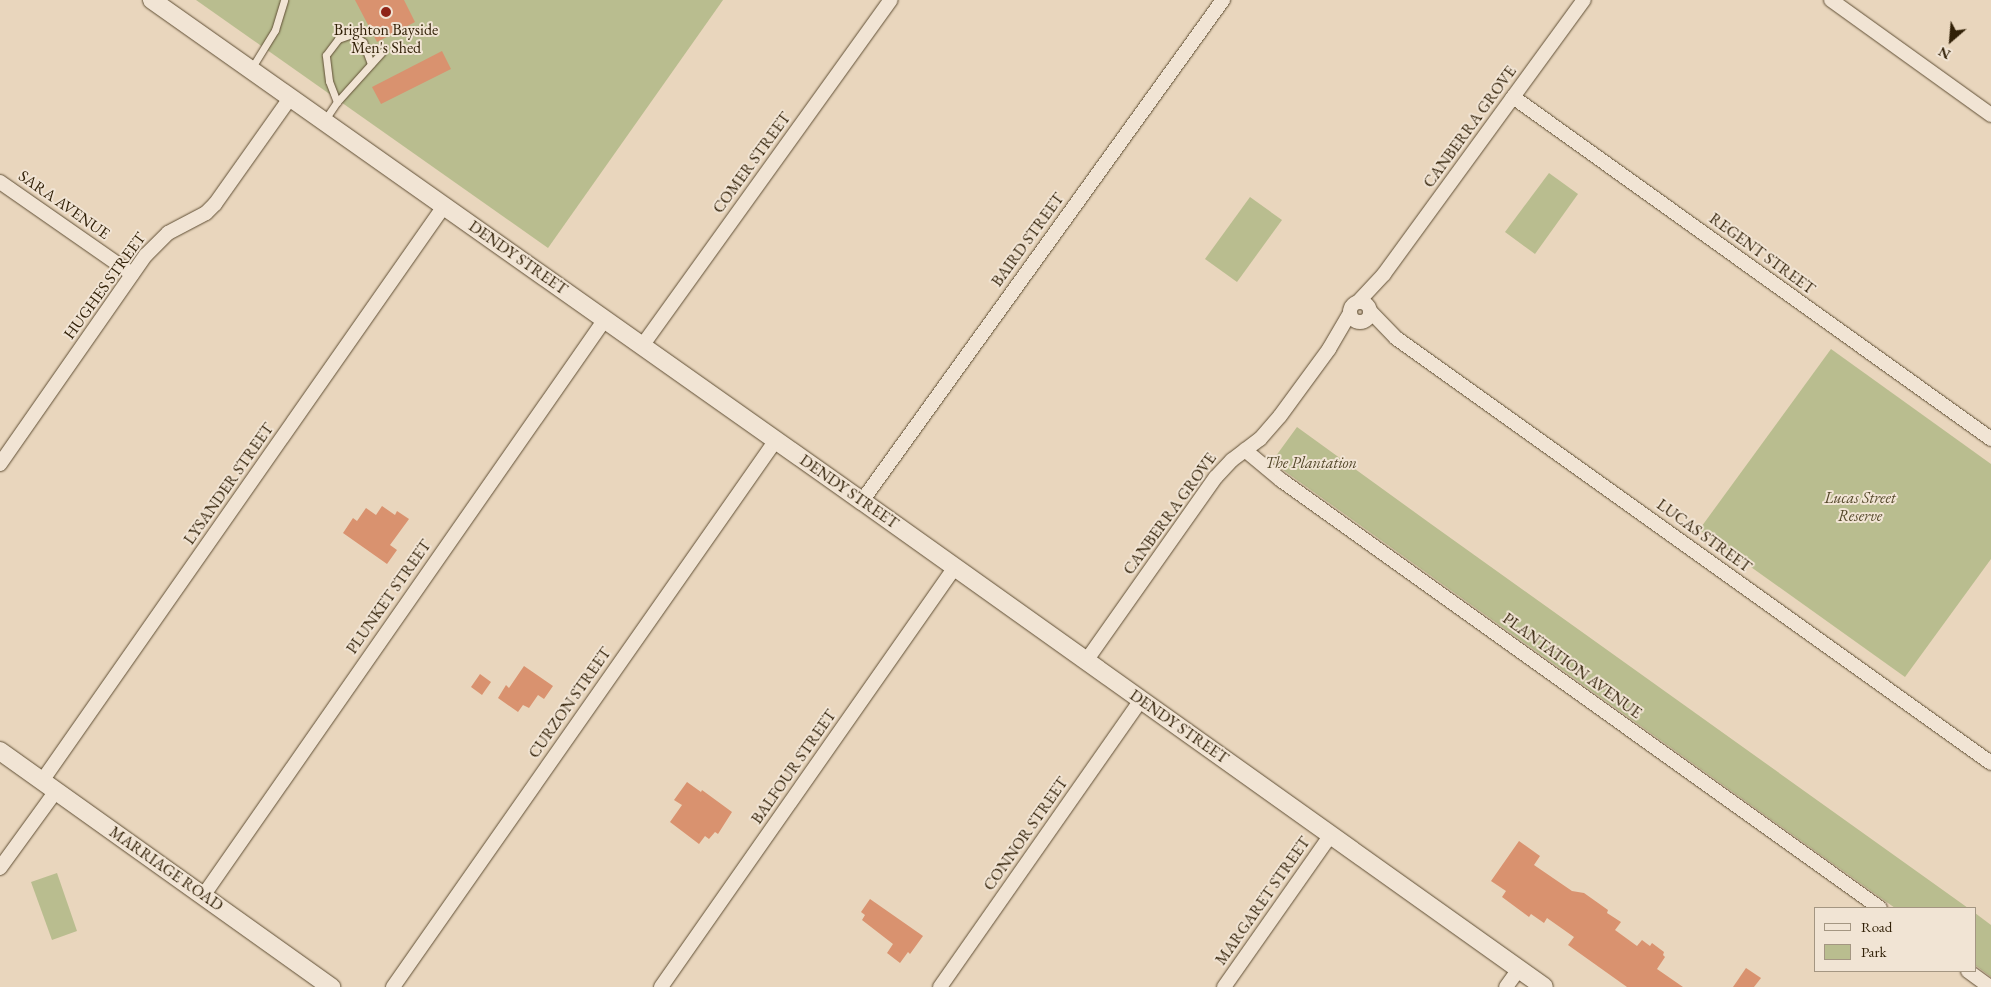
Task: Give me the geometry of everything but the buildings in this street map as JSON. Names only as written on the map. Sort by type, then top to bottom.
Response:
[{"type":"street","name":"DENDY STREET","points":[[152,0],[776,440],[1544,987]]},
{"type":"street","name":"COMER STREET","points":[[642,346],[891,0]]},
{"type":"street","name":"BAIRD STREET","points":[[862,501],[1223,0]]},
{"type":"street","name":"CANBERRA GROVE","points":[[1086,661],[1216,477],[1228,464],[1269,430],[1329,349],[1361,313],[1384,274],[1584,0]]},
{"type":"street","points":[[1831,0],[1991,115]]},
{"type":"street","name":"REGENT STREET","points":[[1513,97],[1991,440]]},
{"type":"street","name":"HUGHES STREET","points":[[0,464],[146,255],[168,233],[206,213],[215,204],[290,98]]},
{"type":"street","name":"SARA AVENUE","points":[[0,182],[132,274]]},
{"type":"street","name":"LYSANDER STREET","points":[[0,868],[49,786],[444,206]]},
{"type":"street","name":"LUCAS STREET","points":[[1361,313],[1991,763]]},
{"type":"street","name":"PLUNKET STREET","points":[[202,896],[605,319]]},
{"type":"street","name":"CURZON STREET","points":[[393,987],[776,440]]},
{"type":"street","name":"PLANTATION AVENUE","points":[[1245,450],[1289,486],[1879,907]]},
{"type":"street","name":"BALFOUR STREET","points":[[662,987],[955,567]]},
{"type":"street","name":"CONNOR STREET","points":[[940,987],[1141,700]]},
{"type":"street","name":"MARRIAGE ROAD","points":[[0,752],[329,986]]},
{"type":"street","name":"MARGARET STREET","points":[[1224,987],[1331,836]]},
{"type":"street","points":[[1506,987],[1519,970]]},
{"type":"street","points":[[1969,972],[1990,987]]},
{"type":"lane","points":[[251,70],[275,30],[284,0]]},
{"type":"lane","points":[[337,102],[329,81],[326,55],[338,39],[352,34],[363,42],[371,64]]},
{"type":"lane","points":[[324,121],[337,102],[382,52]]},
{"type":"green space","points":[[196,0],[723,0],[548,248]]},
{"type":"green space","points":[[1549,173],[1578,194],[1535,254],[1505,232]]},
{"type":"green space","points":[[1250,197],[1282,220],[1237,282],[1205,259]]},
{"type":"green space","name":"Lucas Street Reserve","points":[[1831,349],[1991,464],[1991,559],[1905,677],[1699,530]]},
{"type":"green space","name":"The Plantation","points":[[1297,427],[1967,907],[1894,907],[1276,465],[1273,460]]},
{"type":"green space","points":[[57,873],[77,931],[52,940],[31,882]]},
{"type":"green space","points":[[1976,914],[1991,925],[1991,977],[1976,966]]},
{"type":"place","name":"Brighton Bayside Men's Shed","points":[[386,12]]}]
